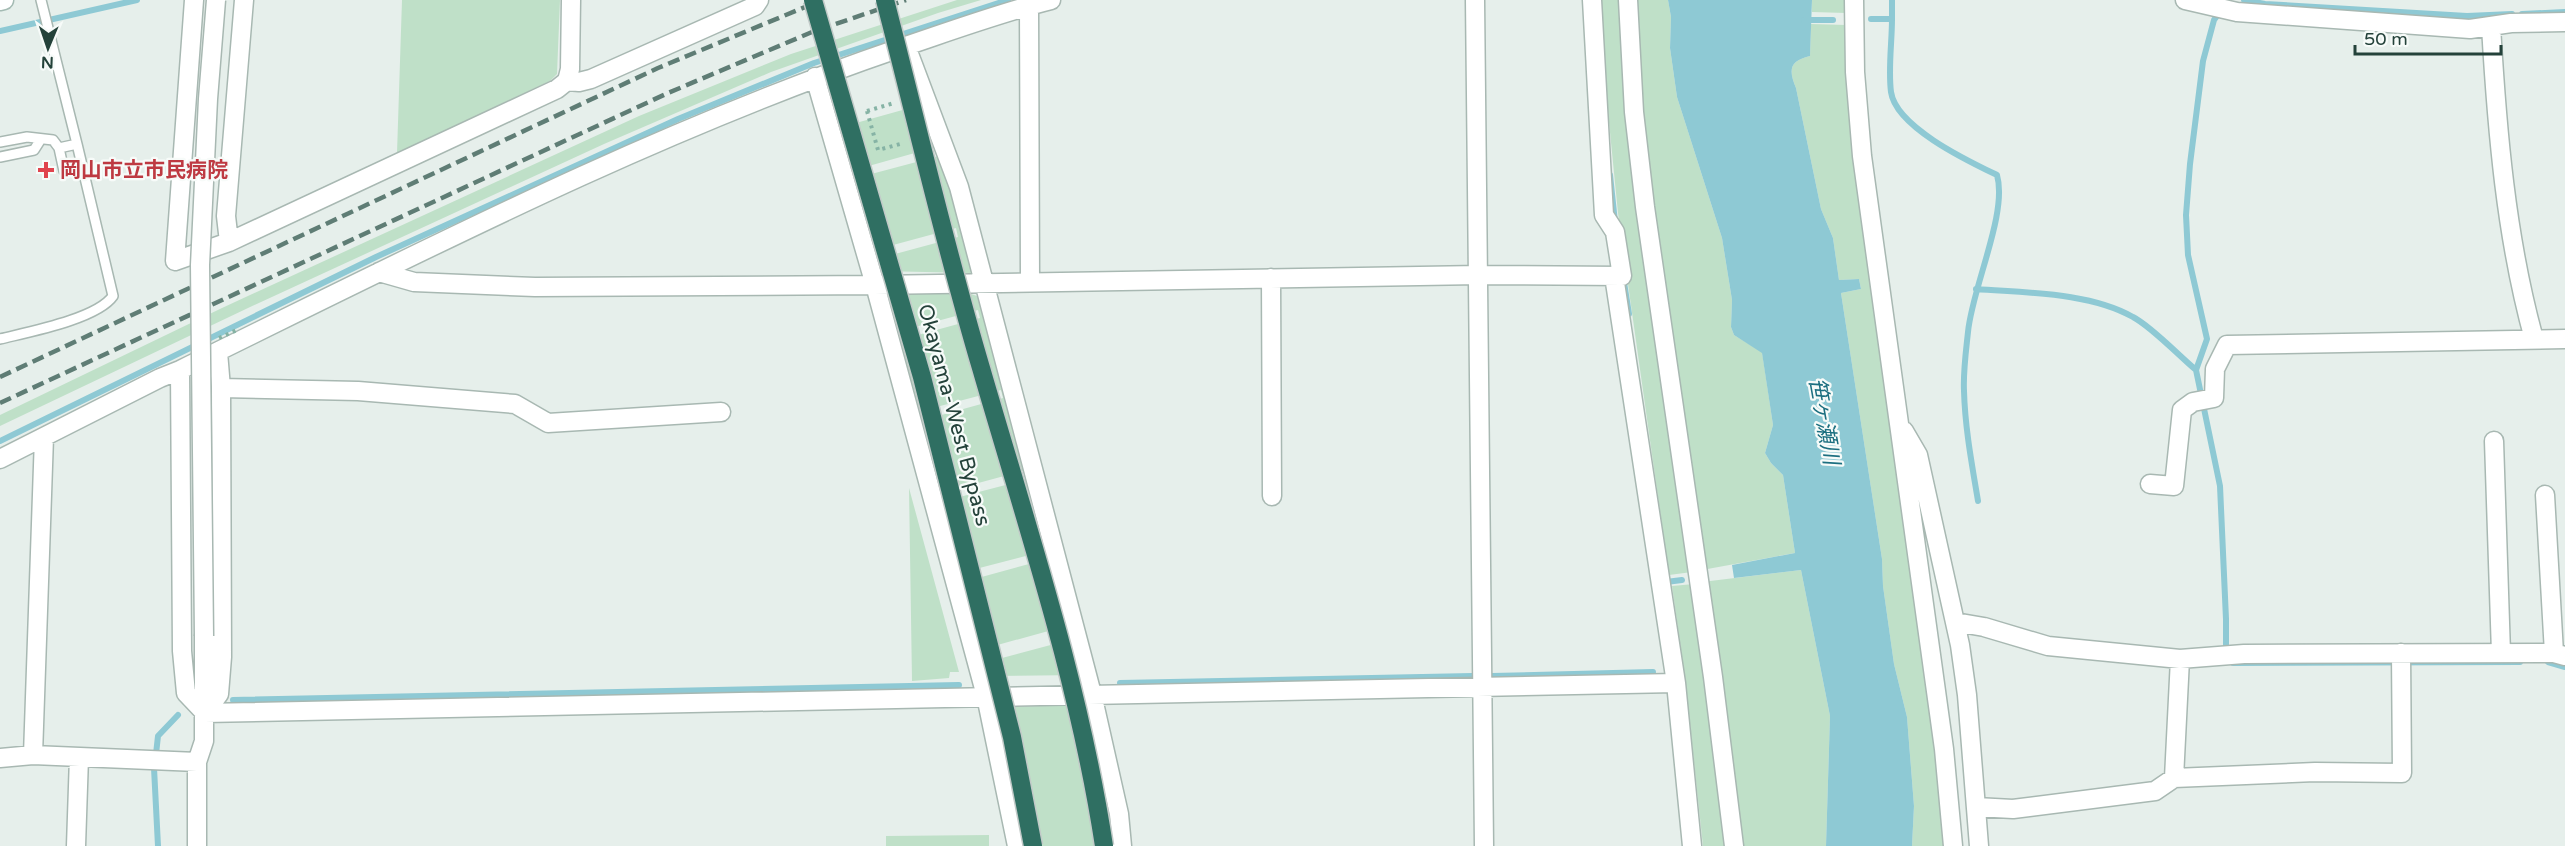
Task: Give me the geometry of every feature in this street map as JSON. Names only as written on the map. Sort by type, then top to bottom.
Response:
[{"type":"highway","name":"Okayama-West Bypass","points":[[813,0],[922,377],[1010,725],[1033,846]]},
{"type":"highway","name":"Okayama-West Bypass","points":[[885,0],[980,366],[1060,635],[1082,723],[1104,846]]},
{"type":"street","points":[[194,0],[175,261],[229,242],[557,89],[567,81],[570,69],[571,0]]},
{"type":"street","points":[[197,846],[197,762],[204,741],[205,712],[200,265],[207,111],[216,0]]},
{"type":"street","points":[[229,242],[226,216],[244,0]]},
{"type":"street","points":[[567,81],[579,82],[591,79],[755,6],[759,0]]},
{"type":"street","points":[[0,459],[180,370],[214,347],[603,166],[815,77],[1051,0]]},
{"type":"street","points":[[1475,0],[1484,846]]},
{"type":"street","points":[[379,272],[414,282],[535,287],[875,285],[1479,275],[1622,276],[1615,232],[1605,215],[1592,0]]},
{"type":"street","points":[[1628,0],[1635,112],[1645,207],[1713,677],[1734,846]]},
{"type":"street","points":[[1854,0],[1855,72],[1862,156],[1944,749],[1953,846]]},
{"type":"street","points":[[2185,0],[2224,9],[2470,29],[2511,22],[2565,22]]},
{"type":"street","points":[[1029,6],[1030,281]]},
{"type":"street","points":[[2491,26],[2497,119],[2505,181],[2523,298],[2534,339]]},
{"type":"street","points":[[906,46],[958,187],[984,283],[1092,694],[1119,814],[1122,846]]},
{"type":"street","points":[[815,77],[875,285],[986,696],[1017,846]]},
{"type":"street","points":[[1614,276],[1676,683],[1692,846]]},
{"type":"street","points":[[1271,278],[1272,496]]},
{"type":"street","points":[[2150,484],[2174,486],[2182,410],[2193,402],[2214,398],[2215,369],[2227,345],[2565,339]]},
{"type":"street","points":[[205,712],[219,694],[222,657],[221,388],[214,347]]},
{"type":"street","points":[[180,370],[182,651],[186,693],[205,712],[1676,683]]},
{"type":"street","points":[[221,388],[358,391],[515,404],[548,423],[721,412]]},
{"type":"street","points":[[1900,425],[1918,455],[1955,622],[1967,695],[1979,846]]},
{"type":"street","points":[[33,755],[44,437]]},
{"type":"street","points":[[2493,441],[2501,653]]},
{"type":"street","points":[[1955,622],[1984,627],[2048,646],[2180,659],[2244,654],[2560,654],[2545,495]]},
{"type":"street","points":[[1976,807],[2013,809],[2155,791],[2174,778],[2315,772],[2403,772],[2401,653]]},
{"type":"street","points":[[2174,778],[2180,659]]},
{"type":"street","points":[[0,758],[33,755],[197,762]]},
{"type":"street","points":[[76,846],[79,757]]},
{"type":"lane","points":[[0,339],[66,323],[108,304],[113,297],[41,0]]},
{"type":"lane","points":[[0,142],[27,137],[53,140],[59,148],[64,171]]},
{"type":"lane","points":[[0,157],[34,150],[41,139]]},
{"type":"lane","points":[[59,148],[76,144]]},
{"type":"path","points":[[856,114],[897,102]]},
{"type":"path","points":[[867,111],[878,150],[908,142]]},
{"type":"path","points":[[214,347],[237,330]]},
{"type":"green space","points":[[402,0],[560,0],[557,74],[550,81],[397,153]]},
{"type":"green space","points":[[957,0],[981,0],[771,72],[604,144],[248,308],[0,426],[0,415],[222,308],[639,116],[791,54]]},
{"type":"green space","points":[[1601,0],[1624,0],[1692,572],[1669,575],[1618,213],[1608,112]]},
{"type":"green space","points":[[1633,0],[1668,0],[1671,17],[1670,48],[1677,97],[1722,238],[1732,300],[1731,327],[1734,335],[1762,352],[1773,425],[1765,453],[1783,475],[1795,553],[1702,570],[1649,207]]},
{"type":"green space","points":[[1812,0],[1846,0],[1846,13],[1812,12]]},
{"type":"green space","points":[[1811,24],[1846,25],[1948,846],[1912,846],[1914,806],[1907,717],[1894,664],[1883,586],[1882,559],[1841,293],[1861,289],[1859,279],[1839,280],[1833,238],[1821,209],[1792,76],[1792,67],[1795,63],[1810,56]]},
{"type":"green space","points":[[924,104],[974,270],[970,273],[880,271],[838,128]],"holes":[[[936,147],[939,156],[860,177],[858,169]],[[956,228],[958,237],[884,257],[882,248]]]},
{"type":"green space","points":[[904,294],[971,294],[977,296],[983,305],[1070,625],[983,649],[889,310],[894,298]],"holes":[[[978,310],[980,318],[907,338],[904,330]],[[1001,390],[1003,398],[927,419],[925,410]],[[1026,470],[1028,479],[948,500],[945,492]],[[1049,550],[1051,558],[967,581],[964,572]]]},
{"type":"green space","points":[[909,488],[959,672],[950,672],[949,678],[912,681]]},
{"type":"green space","points":[[1801,570],[1830,716],[1826,846],[1738,846],[1702,582]]},
{"type":"green space","points":[[1694,584],[1729,846],[1703,846],[1685,678],[1672,586]]},
{"type":"green space","points":[[1073,639],[1082,675],[991,676],[987,662]]},
{"type":"green space","points":[[1086,705],[1114,846],[1024,846],[997,707]]},
{"type":"green space","points":[[989,835],[989,846],[886,846],[886,836]]},
{"type":"water","name":"笹ヶ瀬川","points":[[1668,0],[1812,0],[1810,56],[1795,63],[1792,76],[1821,209],[1833,238],[1839,280],[1859,279],[1861,289],[1841,293],[1882,559],[1883,586],[1894,664],[1907,717],[1914,806],[1912,846],[1826,846],[1830,716],[1801,570],[1734,578],[1732,565],[1795,553],[1783,475],[1765,453],[1773,425],[1762,353],[1734,335],[1731,327],[1732,300],[1722,238],[1677,97],[1670,48],[1671,17]]},
{"type":"waterway","points":[[0,31],[137,0]]},
{"type":"waterway","points":[[0,441],[376,257],[678,119],[814,63],[1008,0]]},
{"type":"waterway","points":[[1892,0],[1892,19]]},
{"type":"waterway","points":[[2226,655],[2220,486],[2196,370],[2207,339],[2188,255],[2186,215],[2203,61],[2214,20],[2228,0]]},
{"type":"waterway","points":[[2244,0],[2265,4],[2467,16],[2512,14]]},
{"type":"waterway","points":[[2522,14],[2565,12]]},
{"type":"waterway","points":[[1871,19],[1892,19],[1891,92],[1896,105],[1906,118],[1919,130],[1952,152],[1997,175],[1998,209],[1971,314],[1964,369],[1966,419],[1978,501]]},
{"type":"waterway","points":[[1804,20],[1833,20]]},
{"type":"waterway","points":[[1610,175],[1615,222]]},
{"type":"waterway","points":[[1623,276],[1629,314]]},
{"type":"waterway","points":[[1976,289],[2056,295],[2077,298],[2116,309],[2148,327],[2196,370]]},
{"type":"waterway","points":[[1666,584],[1666,582],[1682,580]]},
{"type":"waterway","points":[[2233,663],[2520,662]]},
{"type":"waterway","points":[[2548,662],[2565,667]]},
{"type":"waterway","points":[[1492,676],[1653,672]]},
{"type":"waterway","points":[[1120,683],[1473,676]]},
{"type":"waterway","points":[[233,700],[959,685]]},
{"type":"waterway","points":[[156,754],[158,736],[178,715]]},
{"type":"waterway","points":[[154,768],[158,846]]},
{"type":"railway","points":[[0,377],[658,68],[822,0]]},
{"type":"railway","points":[[0,403],[668,93],[812,32],[906,0]]},
{"type":"place","name":"岡山市立市民病院","points":[[46,170]]}]
